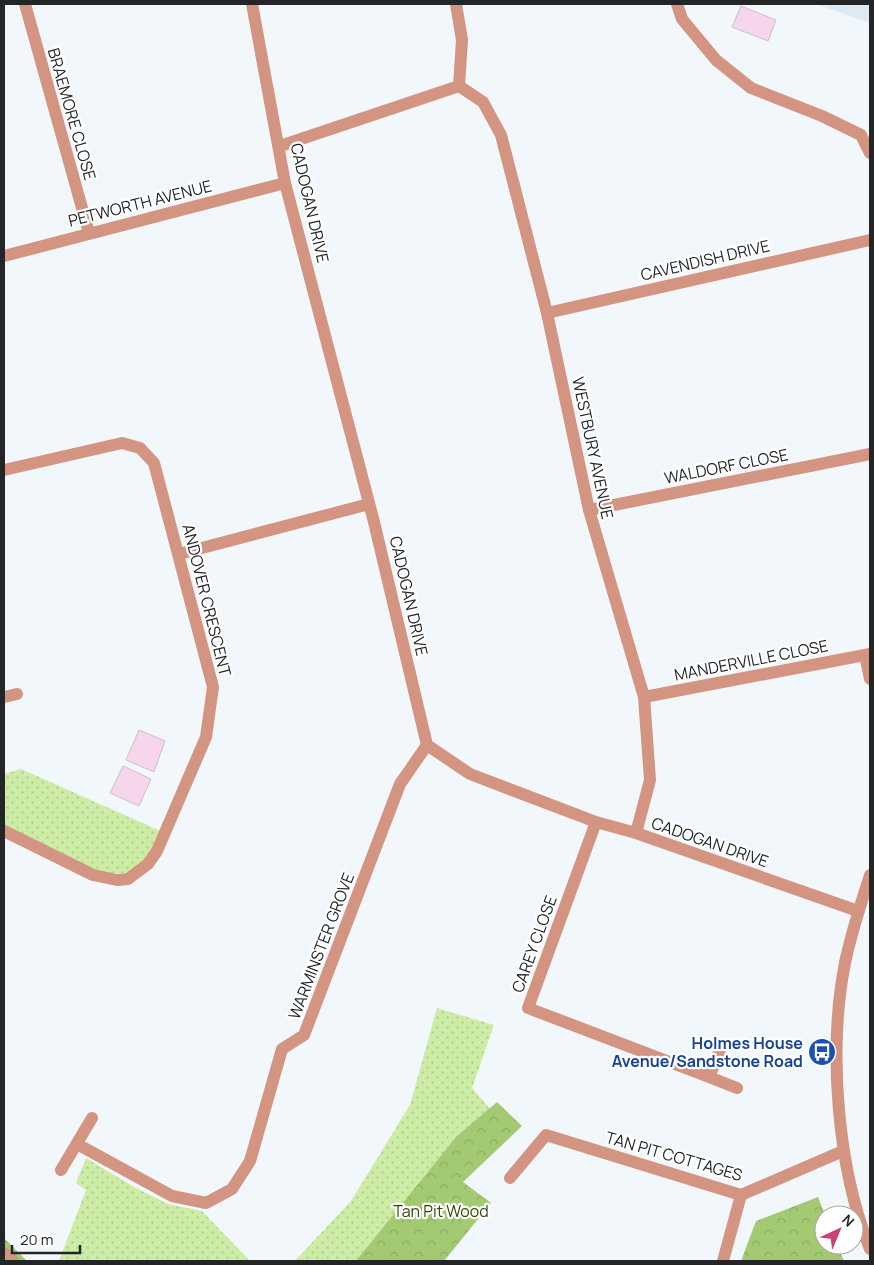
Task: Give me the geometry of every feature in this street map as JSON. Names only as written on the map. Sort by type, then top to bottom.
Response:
[{"type":"street","name":"BRAEMORE CLOSE","points":[[24,4],[89,233]]},
{"type":"street","name":"CADOGAN DRIVE","points":[[252,4],[286,183],[369,504],[428,745],[470,774],[596,822],[636,833],[858,911]]},
{"type":"street","points":[[280,146],[459,86],[462,40],[456,4]]},
{"type":"street","points":[[678,4],[682,18],[716,60],[751,88],[822,116],[861,135],[870,154]]},
{"type":"street","name":"WESTBURY AVENUE","points":[[459,86],[483,102],[501,135],[547,313],[589,510],[644,697],[650,780],[636,833]]},
{"type":"street","name":"PETWORTH AVENUE","points":[[4,256],[286,183]]},
{"type":"street","name":"CAVENDISH DRIVE","points":[[547,313],[870,240]]},
{"type":"street","name":"ANDOVER CRESCENT","points":[[4,470],[122,443],[140,448],[154,463],[213,686],[206,737],[157,851],[138,872],[128,879],[117,880],[93,875],[4,831]]},
{"type":"street","name":"WALDORF CLOSE","points":[[589,510],[870,454]]},
{"type":"street","points":[[179,554],[369,504]]},
{"type":"street","name":"MANDERVILLE CLOSE","points":[[644,697],[868,655],[870,679]]},
{"type":"street","points":[[4,696],[17,694]]},
{"type":"street","name":"WARMINSTER GROVE","points":[[77,1144],[172,1196],[206,1203],[232,1189],[250,1161],[282,1049],[304,1035],[400,784],[428,745]]},
{"type":"street","name":"CAREY CLOSE","points":[[596,822],[528,1008],[736,1088]]},
{"type":"street","points":[[870,875],[858,911],[845,964],[837,1022],[838,1083],[843,1151],[870,1248]]},
{"type":"street","points":[[709,1077],[720,1050]]},
{"type":"street","points":[[62,1170],[92,1118]]},
{"type":"street","name":"TAN PIT COTTAGES","points":[[510,1178],[546,1135],[741,1195],[843,1151]]},
{"type":"street","points":[[723,1261],[741,1195]]},
{"type":"street","points":[[4,1253],[13,1261]]},
{"type":"shaded area","points":[[816,4],[870,4],[870,23]]},
{"type":"green space","points":[[21,769],[165,833],[138,872],[93,875],[4,831],[4,774]]},
{"type":"green space","points":[[437,1008],[494,1025],[472,1088],[499,1119],[372,1261],[295,1261],[351,1201],[410,1105]]},
{"type":"green space","name":"Tan Pit Wood","points":[[497,1102],[522,1126],[463,1182],[491,1203],[444,1261],[356,1261],[456,1137]]},
{"type":"green space","points":[[86,1158],[136,1188],[168,1204],[202,1211],[250,1261],[59,1261],[86,1190],[76,1183]]},
{"type":"green space","points":[[818,1197],[821,1205],[814,1205],[814,1255],[841,1255],[844,1261],[741,1261],[756,1221]]},
{"type":"green space","points":[[4,1238],[27,1261],[4,1261]]},
{"type":"building","points":[[741,6],[776,20],[768,41],[732,27]]},
{"type":"building","points":[[139,730],[165,741],[154,772],[126,760]]},
{"type":"building","points":[[123,766],[151,779],[139,806],[110,793]]},
{"type":"place","name":"Holmes House Avenue/Sandstone Road","points":[[822,1052]]}]
